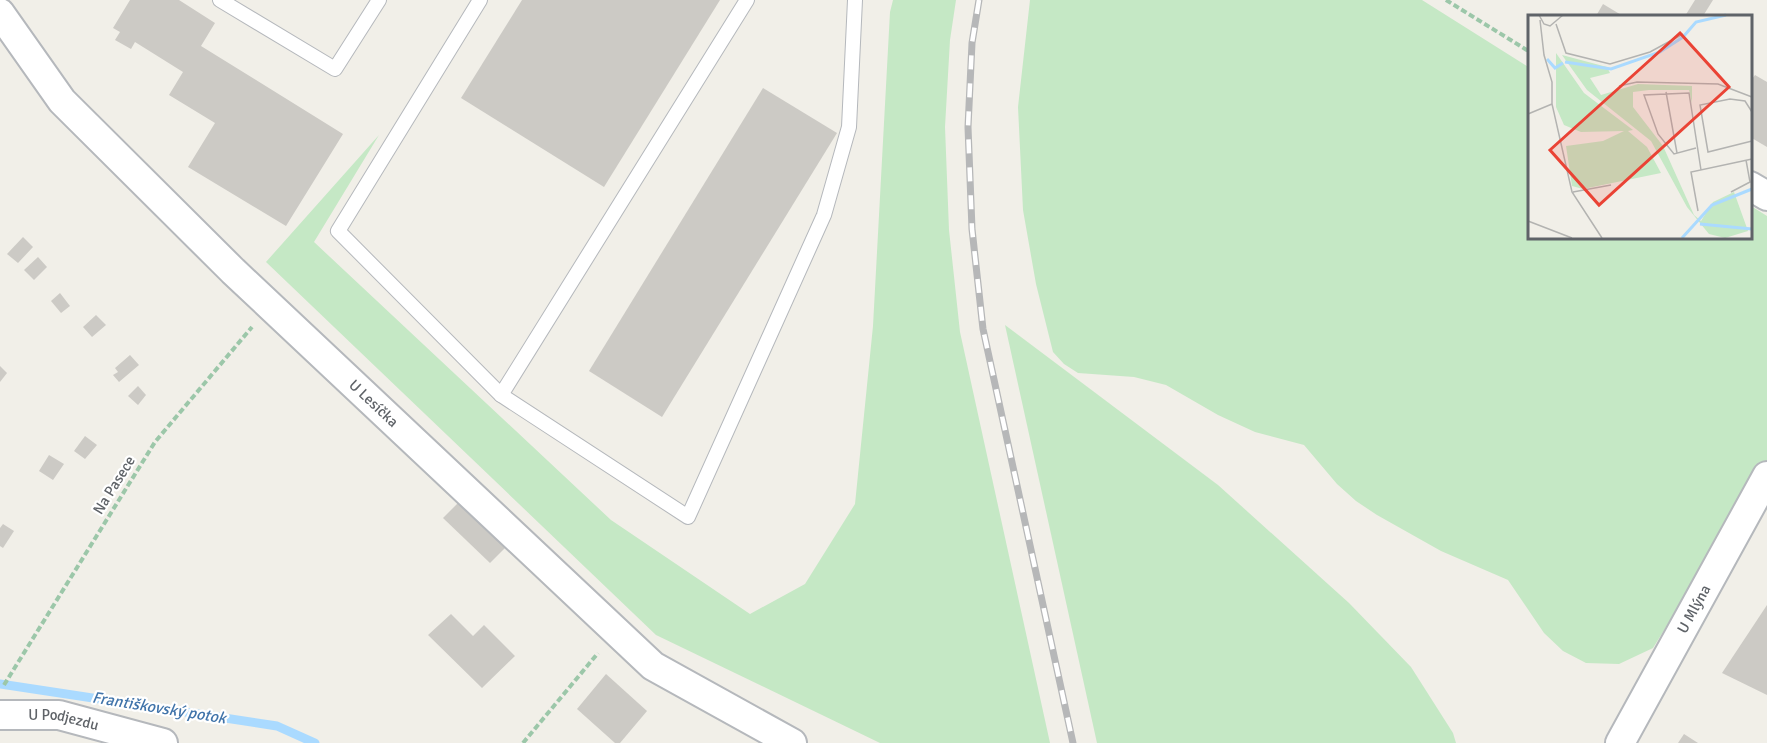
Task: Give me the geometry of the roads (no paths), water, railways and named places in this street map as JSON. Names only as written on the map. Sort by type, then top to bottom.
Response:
[{"type":"street","name":"U Lesíčka","points":[[0,13],[62,101],[270,306],[616,632],[653,666],[792,743]]},
{"type":"street","points":[[1752,187],[1767,196]]},
{"type":"street","name":"U Mlýna","points":[[1620,743],[1767,476]]},
{"type":"street","name":"U Podjezdu","points":[[0,715],[59,716],[163,743]]},
{"type":"lane","points":[[220,0],[335,69],[379,0]]},
{"type":"lane","points":[[480,0],[338,231],[501,395],[688,517],[824,215],[849,127],[855,0]]},
{"type":"lane","points":[[501,395],[747,0]]},
{"type":"waterway","name":"Františkovský potok","points":[[0,684],[277,726],[315,743]]},
{"type":"railway","points":[[979,0],[972,43],[968,127],[972,229],[983,329],[1073,743]]}]
